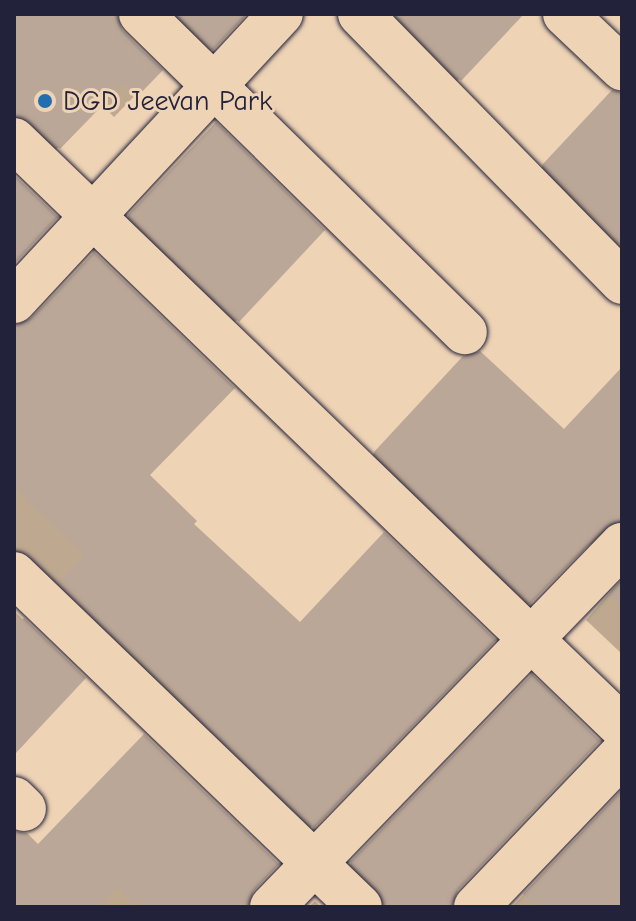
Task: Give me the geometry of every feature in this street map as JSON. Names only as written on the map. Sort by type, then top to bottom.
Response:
[{"type":"street","points":[[141,14],[465,332]]},
{"type":"street","points":[[14,301],[281,14]]},
{"type":"street","points":[[360,14],[622,282]]},
{"type":"street","points":[[565,14],[622,68]]},
{"type":"street","points":[[14,140],[95,214],[622,727]]},
{"type":"street","points":[[272,907],[622,545]]},
{"type":"street","points":[[14,574],[360,907]]},
{"type":"street","points":[[476,907],[622,754]]},
{"type":"building","points":[[14,14],[117,14],[123,32],[163,70],[137,97],[123,84],[60,149],[31,122],[14,116]]},
{"type":"building","points":[[177,14],[247,14],[213,50]]},
{"type":"building","points":[[395,14],[524,14],[461,81]]},
{"type":"building","points":[[612,90],[622,92],[622,246],[542,165]]},
{"type":"building","points":[[216,122],[325,230],[239,322],[128,215]]},
{"type":"building","points":[[14,175],[58,217],[14,264]]},
{"type":"building","points":[[94,252],[235,388],[150,475],[197,521],[194,524],[300,622],[384,532],[496,640],[314,828],[59,583],[85,556],[14,487],[14,325],[32,318]]},
{"type":"building","points":[[480,351],[564,429],[622,367],[622,521],[604,528],[530,604],[374,452],[463,356]]},
{"type":"building","points":[[622,581],[622,607],[609,595]]},
{"type":"building","points":[[24,618],[86,678],[14,755],[14,629]]},
{"type":"building","points":[[532,674],[600,741],[458,890],[452,907],[384,907],[377,889],[350,862]]},
{"type":"building","points":[[144,734],[279,864],[254,890],[248,907],[136,907],[117,887],[99,907],[14,907],[14,831],[27,833],[38,844]]},
{"type":"building","points":[[622,790],[622,907],[537,907],[523,894]]},
{"type":"place","name":"DGD Jeevan Park","points":[[45,101]]}]
